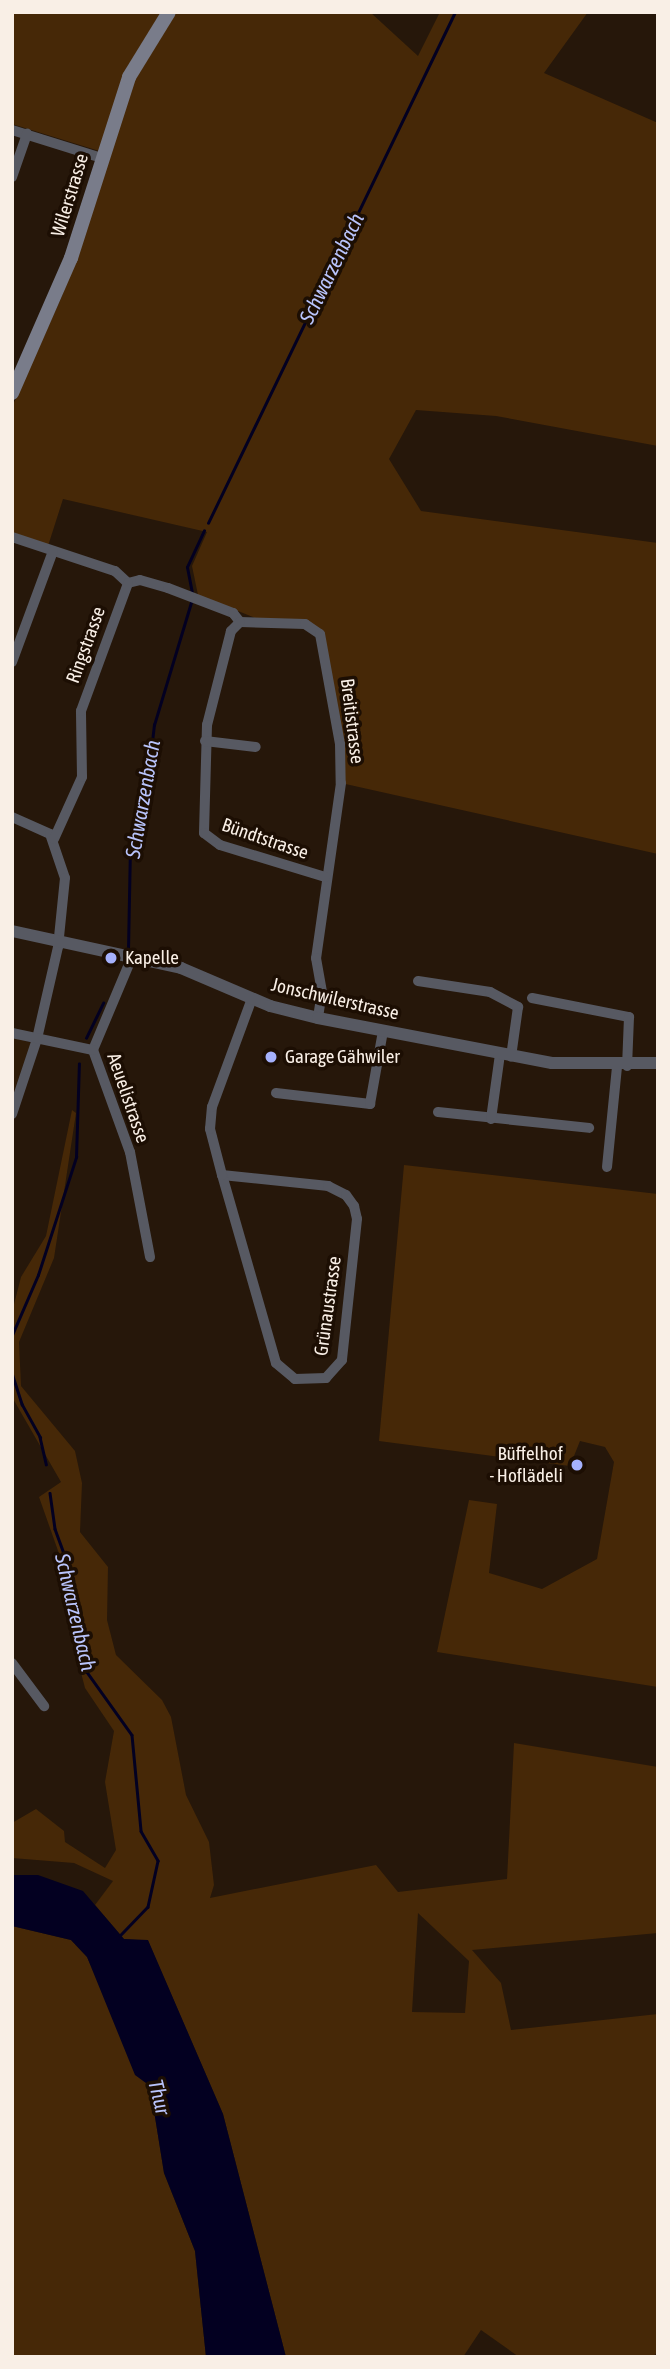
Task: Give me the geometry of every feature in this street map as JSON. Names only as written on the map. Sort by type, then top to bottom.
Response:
[{"type":"main road","name":"Wilerstrasse","points":[[12,393],[17,370],[71,258],[129,76],[169,12]]},
{"type":"street","points":[[12,130],[102,158]]},
{"type":"street","points":[[12,177],[27,134]]},
{"type":"street","points":[[12,537],[115,571],[128,583],[144,580],[199,599],[233,613],[240,622]]},
{"type":"street","points":[[12,662],[53,551]]},
{"type":"street","name":"Ringstrasse","points":[[54,839],[82,776],[80,710],[128,583]]},
{"type":"street","name":"Bündtstrasse","points":[[240,622],[231,631],[205,741],[202,818],[206,836],[325,877]]},
{"type":"street","name":"Breitistrasse","points":[[240,622],[305,624],[323,640],[340,744],[341,783],[325,877],[316,958],[322,992],[318,1018]]},
{"type":"street","points":[[205,741],[256,747]]},
{"type":"street","points":[[12,817],[54,839],[65,878],[59,941],[37,1039],[12,1114]]},
{"type":"street","name":"Jonschwilerstrasse","points":[[12,931],[205,976],[252,998],[318,1018],[505,1056],[622,1066],[658,1063]]},
{"type":"street","name":"Aeuelistrasse","points":[[132,957],[93,1050],[130,1152],[150,1257]]},
{"type":"street","points":[[418,981],[490,992],[519,1007],[491,1119]]},
{"type":"street","name":"Grünaustrasse","points":[[222,1175],[328,1186],[346,1195],[354,1206],[357,1219],[342,1360],[326,1378],[295,1379],[276,1363],[222,1175],[210,1118],[252,998]]},
{"type":"street","points":[[533,998],[629,1017],[607,1167]]},
{"type":"street","points":[[276,1093],[370,1104],[383,1031]]},
{"type":"street","points":[[12,1033],[93,1050]]},
{"type":"street","points":[[438,1112],[589,1128]]},
{"type":"street","points":[[12,1663],[44,1706]]},
{"type":"shaded area","points":[[12,12],[370,12],[418,56],[440,12],[588,12],[544,73],[658,123],[658,446],[496,416],[416,410],[389,459],[421,511],[658,543],[658,854],[341,783],[340,744],[317,630],[270,624],[198,595],[192,566],[207,532],[63,499],[48,546],[12,534],[12,407],[62,296],[109,154],[12,124]]},
{"type":"shaded area","points":[[12,1037],[31,1043],[12,1097]]},
{"type":"shaded area","points":[[72,1110],[76,1113],[54,1258],[19,1342],[21,1386],[75,1451],[82,1483],[80,1532],[108,1567],[107,1620],[116,1655],[162,1700],[171,1717],[186,1795],[209,1842],[214,1885],[210,1898],[376,1865],[398,1892],[507,1879],[514,1743],[658,1767],[658,1933],[472,1950],[501,1983],[511,2030],[658,2014],[658,2352],[652,2357],[519,2357],[481,2330],[463,2357],[286,2357],[223,2114],[148,1941],[124,1939],[95,1905],[113,1881],[74,1863],[12,1858],[12,1823],[36,1809],[64,1831],[65,1842],[105,1868],[116,1850],[105,1782],[114,1731],[85,1688],[65,1611],[62,1562],[39,1497],[61,1482],[12,1397],[12,1312],[21,1277],[46,1236]],"holes":[[[418,1913],[469,1961],[465,2013],[412,2012]]]},
{"type":"shaded area","points":[[404,1165],[658,1194],[658,1687],[437,1652],[469,1500],[497,1504],[489,1573],[542,1589],[597,1559],[614,1462],[605,1447],[580,1441],[570,1466],[379,1441]]},
{"type":"shaded area","points":[[12,1926],[71,1940],[87,1957],[150,2086],[164,2173],[195,2251],[206,2357],[12,2357]]},
{"type":"water","name":"Thur","points":[[12,1875],[38,1875],[83,1891],[124,1939],[148,1940],[223,2114],[286,2357],[206,2357],[195,2251],[164,2173],[150,2086],[135,2075],[87,1957],[71,1940],[12,1926]]},
{"type":"waterway","name":"Schwarzenbach","points":[[208,523],[455,12]]},
{"type":"waterway","name":"Schwarzenbach","points":[[192,593],[187,567],[204,531]]},
{"type":"waterway","name":"Schwarzenbach","points":[[128,950],[130,850],[143,817],[154,725],[192,599]]},
{"type":"waterway","name":"Schwarzenbach","points":[[86,1038],[103,1003]]},
{"type":"waterway","name":"Schwarzenbach","points":[[12,1335],[38,1275],[76,1157],[79,1064]]},
{"type":"waterway","name":"Schwarzenbach","points":[[12,1373],[22,1404],[40,1437],[46,1464]]},
{"type":"waterway","name":"Schwarzenbach","points":[[50,1493],[55,1529],[73,1578],[87,1672],[132,1735],[141,1831],[158,1861],[148,1907],[120,1936]]},
{"type":"place","name":"Kapelle","points":[[111,958]]},
{"type":"place","name":"Garage Gähwiler","points":[[271,1057]]},
{"type":"place","name":"Büffelhof - Hoflädeli","points":[[577,1465]]}]
